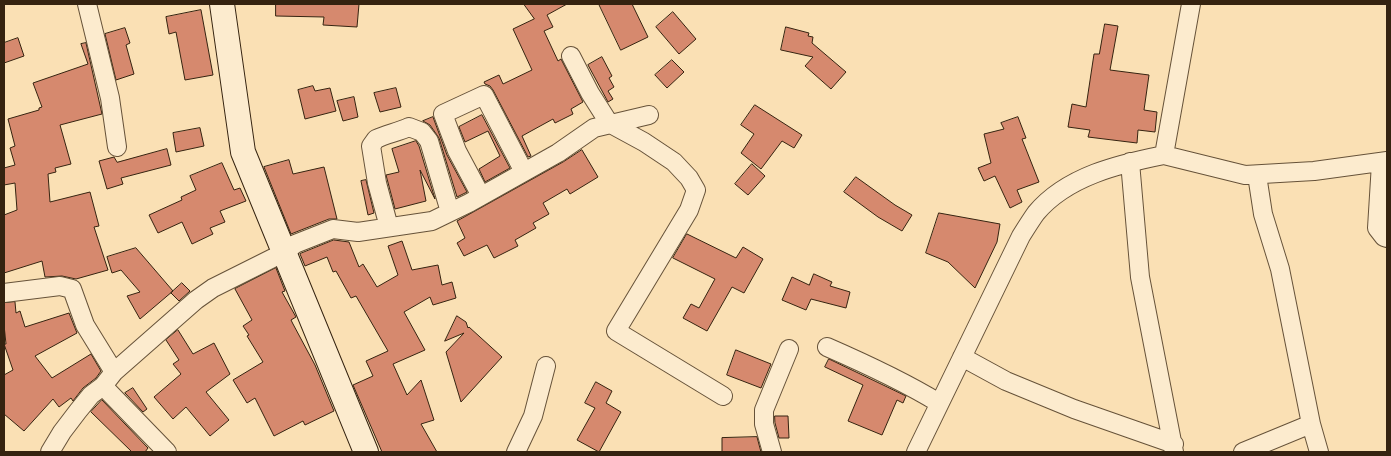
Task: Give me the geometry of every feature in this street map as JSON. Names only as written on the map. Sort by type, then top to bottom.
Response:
[{"type":"street","points":[[87,4],[110,98],[117,147]]},
{"type":"street","points":[[222,4],[243,152],[366,452]]},
{"type":"street","points":[[1164,155],[1191,4]]},
{"type":"street","points":[[571,56],[590,93],[609,123],[644,142],[674,162],[689,178],[696,190],[690,210],[616,331],[723,396]]},
{"type":"street","points":[[481,196],[457,152],[443,114],[484,95],[524,172]]},
{"type":"street","points":[[50,452],[62,432],[91,395],[103,386],[114,372],[196,300],[213,288],[284,252],[294,244],[333,230],[358,232],[432,221],[558,153],[594,128],[649,115]]},
{"type":"street","points":[[389,227],[377,183],[371,146],[376,139],[393,132],[397,133],[409,127],[422,132],[429,142],[450,212]]},
{"type":"street","points":[[916,452],[1021,236],[1037,212],[1063,190],[1095,173],[1130,162],[1164,155],[1245,175],[1314,172],[1384,162],[1377,228],[1387,238]]},
{"type":"street","points":[[1130,162],[1140,277],[1174,448]]},
{"type":"street","points":[[1257,175],[1263,214],[1280,269],[1319,452]]},
{"type":"street","points":[[4,293],[60,286],[72,290],[85,325],[114,372]]},
{"type":"street","points":[[827,347],[883,371],[939,403]]},
{"type":"street","points":[[772,452],[764,424],[764,410],[789,348]]},
{"type":"street","points":[[962,357],[1006,381],[1174,448]]},
{"type":"street","points":[[516,452],[533,416],[546,366]]},
{"type":"street","points":[[103,386],[167,452]]},
{"type":"street","points":[[1243,452],[1312,424]]},
{"type":"building","points":[[276,4],[359,4],[357,27],[323,25],[324,17],[276,16]]},
{"type":"building","points":[[524,4],[567,4],[547,15],[553,27],[544,31],[558,61],[561,59],[583,102],[571,109],[573,114],[555,123],[553,119],[522,136],[531,156],[528,157],[493,90],[484,82],[499,75],[503,84],[532,70],[513,29],[534,19]]},
{"type":"building","points":[[599,4],[632,4],[648,37],[621,50]]},
{"type":"building","points":[[201,10],[213,75],[185,80],[176,32],[169,34],[166,17]]},
{"type":"building","points":[[673,12],[696,39],[679,54],[656,27]]},
{"type":"building","points":[[1105,24],[1118,26],[1110,70],[1149,75],[1144,110],[1157,112],[1155,132],[1138,130],[1137,143],[1088,137],[1090,130],[1068,127],[1072,104],[1086,107],[1094,54],[1099,54]]},
{"type":"building","points":[[786,27],[809,33],[808,36],[813,37],[812,43],[846,72],[831,89],[805,66],[813,57],[781,50]]},
{"type":"building","points":[[125,28],[130,43],[126,45],[134,74],[116,80],[105,34]]},
{"type":"building","points":[[18,38],[24,56],[4,63],[4,43]]},
{"type":"building","points":[[86,43],[102,114],[60,125],[71,164],[55,168],[56,172],[48,174],[50,202],[90,192],[99,226],[94,227],[108,270],[76,279],[62,276],[45,277],[42,261],[4,273],[4,215],[17,210],[15,183],[4,185],[4,168],[15,165],[10,148],[15,146],[8,119],[39,110],[42,107],[33,83],[88,64],[81,44]]},
{"type":"building","points":[[602,57],[612,76],[609,78],[614,87],[608,91],[613,99],[608,102],[588,65]]},
{"type":"building","points":[[672,60],[684,72],[667,88],[655,75]]},
{"type":"building","points":[[313,86],[315,91],[330,88],[336,111],[305,119],[298,90]]},
{"type":"building","points":[[396,88],[401,107],[380,112],[374,93]]},
{"type":"building","points":[[354,97],[358,117],[343,121],[337,101]]},
{"type":"building","points":[[755,105],[802,135],[794,148],[782,141],[761,169],[741,153],[754,134],[741,125]]},
{"type":"building","points":[[482,115],[510,168],[485,182],[479,169],[500,156],[488,131],[465,142],[459,127]]},
{"type":"building","points":[[433,117],[447,155],[467,192],[457,197],[439,138],[430,125],[423,121]]},
{"type":"building","points":[[1018,117],[1026,138],[1022,139],[1039,182],[1017,190],[1022,202],[1010,208],[995,176],[984,181],[978,168],[991,163],[984,134],[1004,129],[1001,123]]},
{"type":"building","points":[[200,128],[204,146],[176,152],[173,133]]},
{"type":"building","points":[[416,141],[435,199],[420,170],[426,201],[395,209],[386,175],[399,172],[392,149]]},
{"type":"building","points":[[167,149],[171,165],[121,178],[123,184],[107,189],[99,161],[114,157],[117,162]]},
{"type":"building","points":[[582,150],[598,177],[570,194],[567,189],[543,203],[549,214],[533,223],[536,228],[515,240],[518,246],[494,258],[487,245],[464,256],[457,243],[465,238],[457,221]]},
{"type":"building","points":[[289,160],[293,174],[324,167],[337,219],[329,219],[291,234],[264,167]]},
{"type":"building","points":[[222,163],[234,190],[240,188],[246,201],[220,211],[225,222],[210,228],[213,234],[192,244],[182,222],[158,233],[149,215],[182,200],[181,197],[196,190],[190,176]]},
{"type":"building","points":[[752,164],[765,176],[748,195],[735,184]]},
{"type":"building","points":[[856,177],[912,215],[902,231],[878,217],[844,192]]},
{"type":"building","points":[[366,180],[374,213],[368,215],[361,181]]},
{"type":"building","points":[[939,213],[1000,224],[997,242],[975,288],[948,262],[926,253]]},
{"type":"building","points":[[687,234],[736,258],[743,247],[763,259],[744,293],[732,287],[707,331],[683,318],[691,304],[699,308],[715,279],[673,258]]},
{"type":"building","points":[[334,240],[349,242],[359,267],[363,264],[377,287],[398,275],[388,246],[402,241],[412,270],[438,265],[442,285],[452,282],[456,298],[433,305],[430,297],[404,312],[425,350],[393,364],[407,395],[421,380],[434,420],[421,424],[437,452],[382,452],[353,385],[373,376],[366,361],[388,351],[356,296],[351,298],[336,271],[333,272],[327,257],[305,266],[300,254]]},
{"type":"building","points":[[136,248],[173,291],[140,319],[127,296],[140,292],[121,270],[112,273],[107,257]]},
{"type":"building","points":[[276,268],[285,291],[282,292],[296,317],[291,320],[315,365],[334,411],[305,425],[303,421],[274,436],[255,398],[247,403],[233,380],[263,362],[243,326],[252,320],[235,289]]},
{"type":"building","points":[[814,274],[832,282],[830,286],[850,292],[846,308],[811,299],[806,310],[782,300],[792,277],[809,285]]},
{"type":"building","points":[[182,283],[190,291],[179,301],[171,293]]},
{"type":"building","points":[[15,302],[16,313],[20,311],[25,327],[69,313],[77,333],[35,356],[52,378],[91,354],[101,371],[96,378],[83,388],[73,401],[71,398],[59,407],[53,399],[24,431],[4,414],[4,375],[13,370],[4,344],[6,344],[4,303]]},
{"type":"building","points":[[457,316],[466,322],[468,328],[502,357],[461,402],[446,352],[464,333],[445,341]]},
{"type":"building","points":[[178,330],[193,354],[214,343],[230,374],[206,392],[229,420],[210,436],[186,407],[173,419],[154,397],[181,374],[173,364],[179,360],[166,340]]},
{"type":"building","points":[[736,350],[771,364],[761,388],[727,375]]},
{"type":"building","points":[[829,359],[906,396],[903,403],[897,400],[882,435],[848,421],[863,385],[825,367]]},
{"type":"building","points":[[596,382],[612,391],[606,403],[621,412],[599,452],[577,440],[595,408],[585,403]]},
{"type":"building","points":[[133,388],[147,409],[143,412],[125,393]]},
{"type":"building","points":[[102,400],[148,448],[145,452],[132,452],[91,412]]},
{"type":"building","points":[[775,416],[788,416],[789,438],[779,438]]},
{"type":"building","points":[[757,437],[761,452],[722,452],[722,438]]}]
